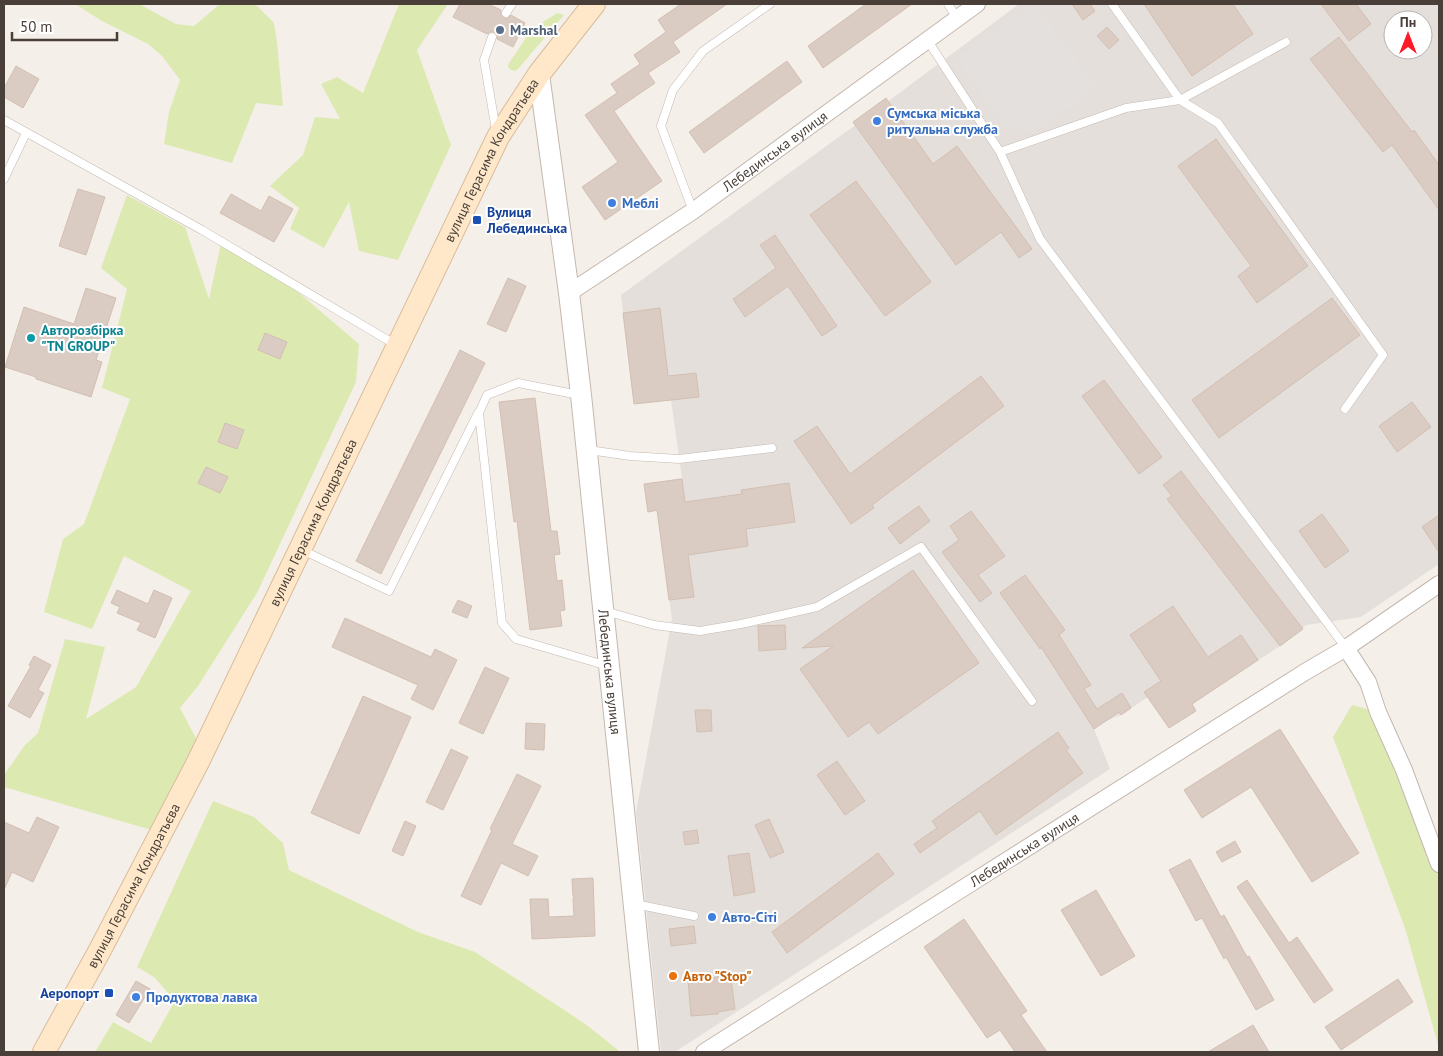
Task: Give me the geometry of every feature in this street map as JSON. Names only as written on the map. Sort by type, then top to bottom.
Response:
[{"type":"main road","name":"вулиця Герасима Кондратьєва","points":[[44,1052],[100,950],[198,762],[498,137],[539,74],[594,4]]},
{"type":"street","name":"Лебединська вулиця","points":[[570,293],[693,211],[977,4]]},
{"type":"street","name":"Лебединська вулиця","points":[[539,74],[570,293],[649,1052]]},
{"type":"street","name":"Лебединська вулиця","points":[[704,1052],[1305,672],[1346,648],[1439,584]]},
{"type":"street","points":[[1346,648],[1368,682],[1378,712],[1404,770],[1439,864]]},
{"type":"lane","points":[[506,13],[512,4]]},
{"type":"lane","points":[[693,211],[661,126],[673,90],[704,51],[770,4]]},
{"type":"lane","points":[[948,4],[957,18]]},
{"type":"lane","points":[[1112,4],[1180,100],[1218,122],[1383,355],[1344,409]]},
{"type":"lane","points":[[492,37],[484,60],[498,137]]},
{"type":"lane","points":[[928,41],[1000,152],[1040,239],[1346,648]]},
{"type":"lane","points":[[1000,152],[1126,108],[1180,100],[1286,42]]},
{"type":"lane","points":[[4,120],[202,230],[398,346]]},
{"type":"lane","points":[[4,179],[26,133]]},
{"type":"lane","points":[[300,549],[389,591],[487,395],[518,383],[581,395]]},
{"type":"lane","points":[[479,412],[502,623],[516,639],[609,666]]},
{"type":"lane","points":[[587,449],[630,456],[679,459],[772,448]]},
{"type":"lane","points":[[603,610],[654,625],[700,631],[741,624],[817,608],[921,547],[1032,701]]},
{"type":"lane","points":[[633,904],[694,916]]},
{"type":"shaded area","points":[[1019,4],[1439,4],[1439,564],[1361,617],[1306,625],[1280,646],[1192,704],[1196,711],[1169,728],[1148,697],[1121,715],[1106,721],[1094,729],[1110,769],[675,1052],[661,1052],[636,812],[672,619],[657,511],[648,512],[644,484],[682,478],[671,400],[634,404],[621,295]]},
{"type":"shaded area","points":[[1035,4],[1097,88],[1033,132],[1005,127],[956,58]]},
{"type":"green space","points":[[75,4],[139,4],[176,24],[194,26],[220,4],[255,4],[274,23],[283,106],[256,103],[232,163],[164,144],[169,112],[180,80],[162,56],[148,44],[102,21]]},
{"type":"green space","points":[[399,4],[448,4],[417,50],[451,145],[398,260],[359,251],[349,202],[324,248],[290,229],[299,208],[270,186],[303,155],[315,117],[340,119],[321,84],[337,77],[363,93]]},
{"type":"green space","points":[[557,13],[564,15],[518,69],[515,71],[511,70],[508,67],[509,63],[532,29]]},
{"type":"green space","points":[[127,195],[185,227],[209,299],[222,239],[272,270],[359,344],[356,382],[257,593],[198,686],[180,708],[198,742],[155,831],[4,787],[4,775],[25,745],[38,733],[65,639],[105,647],[86,719],[136,687],[191,591],[124,556],[92,629],[44,612],[63,539],[84,524],[130,399],[102,388],[127,289],[101,268]]},
{"type":"green space","points":[[1352,705],[1378,712],[1439,864],[1439,1048],[1405,928],[1333,737]]},
{"type":"green space","points":[[213,801],[254,817],[283,843],[289,870],[418,932],[475,952],[588,1026],[618,1050],[618,1052],[95,1052],[113,1022],[151,1043],[175,1001],[154,977],[137,967]]},
{"type":"building","name":"Marshal","points":[[460,4],[488,4],[501,10],[503,18],[508,18],[511,15],[525,23],[513,47],[497,39],[497,35],[494,32],[487,34],[453,17]]},
{"type":"building","points":[[681,4],[727,4],[673,42],[680,52],[648,73],[655,83],[614,111],[662,181],[605,220],[582,187],[618,162],[585,115],[617,93],[611,84],[640,64],[634,55],[666,32],[658,20]]},
{"type":"building","points":[[866,4],[912,4],[823,68],[808,46]]},
{"type":"building","points":[[1072,4],[1090,4],[1095,11],[1083,20]]},
{"type":"building","points":[[1144,4],[1233,4],[1253,34],[1192,76]]},
{"type":"building","points":[[1321,4],[1356,4],[1371,24],[1349,41]]},
{"type":"building","points":[[1107,27],[1119,40],[1109,49],[1097,36]]},
{"type":"building","points":[[1339,37],[1412,132],[1414,130],[1439,165],[1439,210],[1392,145],[1383,152],[1310,59]]},
{"type":"building","points":[[787,61],[802,82],[704,153],[689,132]]},
{"type":"building","points":[[16,66],[39,79],[23,108],[4,97],[4,88]]},
{"type":"building","points":[[886,98],[933,164],[957,146],[1032,249],[1019,258],[1001,232],[956,265],[853,122]]},
{"type":"building","points":[[1216,139],[1308,266],[1257,303],[1238,276],[1251,266],[1178,166]]},
{"type":"building","points":[[856,181],[931,282],[885,316],[810,215]]},
{"type":"building","points":[[78,189],[105,197],[86,255],[59,246]]},
{"type":"building","points":[[231,194],[261,211],[269,196],[293,209],[274,242],[220,213]]},
{"type":"building","points":[[775,235],[837,326],[822,336],[788,286],[745,317],[733,299],[776,268],[760,245]]},
{"type":"building","points":[[508,278],[526,286],[506,332],[487,324]]},
{"type":"building","points":[[86,288],[116,298],[96,360],[102,362],[91,397],[5,367],[24,307],[74,324]]},
{"type":"building","points":[[1332,298],[1360,335],[1219,438],[1192,400]]},
{"type":"building","points":[[660,308],[668,376],[696,373],[699,397],[634,404],[623,313]]},
{"type":"building","points":[[265,333],[287,342],[280,359],[258,350]]},
{"type":"building","points":[[460,350],[485,363],[381,574],[356,561]]},
{"type":"building","points":[[981,376],[1004,406],[872,505],[874,508],[851,524],[794,441],[817,426],[850,474]]},
{"type":"building","points":[[1104,380],[1162,457],[1139,474],[1082,396]]},
{"type":"building","points":[[535,398],[551,531],[557,531],[560,554],[554,555],[557,581],[562,580],[565,610],[560,611],[562,626],[530,630],[517,521],[514,522],[499,402]]},
{"type":"building","points":[[1412,402],[1431,427],[1397,452],[1379,426]]},
{"type":"building","points":[[225,423],[244,430],[237,449],[218,442]]},
{"type":"building","points":[[206,467],[228,477],[220,493],[198,483]]},
{"type":"building","points":[[1181,471],[1303,629],[1280,646],[1167,499],[1172,496],[1163,485]]},
{"type":"building","points":[[682,479],[685,502],[742,494],[741,490],[789,483],[795,522],[746,529],[748,546],[688,555],[694,597],[669,600],[657,510],[648,512],[644,484]]},
{"type":"building","points":[[919,506],[930,521],[900,544],[888,528]]},
{"type":"building","points":[[971,511],[1005,556],[978,575],[992,593],[980,602],[942,552],[959,540],[950,526]]},
{"type":"building","points":[[1322,514],[1349,551],[1325,568],[1299,531]]},
{"type":"building","points":[[1439,515],[1439,552],[1422,527]]},
{"type":"building","points":[[913,570],[979,663],[878,734],[869,722],[848,737],[800,669],[833,646],[802,648]]},
{"type":"building","points":[[1025,575],[1065,630],[1059,635],[1091,685],[1084,689],[1097,709],[1122,693],[1131,708],[1121,715],[1119,712],[1094,729],[1041,647],[1040,649],[1000,593]]},
{"type":"building","points":[[117,590],[148,604],[154,590],[172,598],[155,638],[137,630],[141,623],[117,613],[120,607],[111,603]]},
{"type":"building","points":[[458,600],[472,606],[467,618],[452,612]]},
{"type":"building","points":[[1173,606],[1208,657],[1241,635],[1258,660],[1192,704],[1196,711],[1169,728],[1144,692],[1161,681],[1130,635]]},
{"type":"building","points":[[345,618],[431,657],[435,649],[457,660],[433,710],[411,699],[418,685],[332,647]]},
{"type":"building","points":[[785,625],[786,649],[759,651],[758,626]]},
{"type":"building","points":[[34,656],[51,665],[38,690],[44,693],[30,718],[8,706],[31,666],[29,665]]},
{"type":"building","points":[[485,667],[509,678],[483,734],[459,723]]},
{"type":"building","points":[[363,696],[411,717],[359,834],[311,813]]},
{"type":"building","points":[[695,710],[711,710],[712,731],[697,732]]},
{"type":"building","points":[[526,723],[545,724],[544,750],[525,749]]},
{"type":"building","points":[[1280,729],[1359,853],[1312,882],[1251,787],[1202,818],[1184,790]]},
{"type":"building","points":[[1058,732],[1069,748],[1066,750],[1083,773],[996,835],[980,811],[920,853],[914,844],[937,828],[932,821]]},
{"type":"building","points":[[451,749],[468,757],[443,810],[426,802]]},
{"type":"building","points":[[837,761],[865,801],[845,815],[817,775]]},
{"type":"building","points":[[517,774],[541,786],[512,844],[538,856],[528,876],[501,863],[481,905],[461,896],[492,830],[490,829]]},
{"type":"building","points":[[37,817],[59,827],[33,882],[12,872],[4,890],[4,822],[29,833]]},
{"type":"building","points":[[769,819],[784,852],[770,858],[755,825]]},
{"type":"building","points":[[405,821],[416,826],[403,856],[392,851]]},
{"type":"building","points":[[697,830],[699,843],[685,845],[683,832]]},
{"type":"building","points":[[1235,841],[1241,852],[1222,862],[1216,852]]},
{"type":"building","points":[[749,853],[755,892],[734,896],[728,856]]},
{"type":"building","points":[[878,853],[894,874],[787,953],[772,932]]},
{"type":"building","points":[[1190,859],[1221,917],[1224,915],[1274,1000],[1256,1010],[1226,957],[1224,959],[1202,918],[1196,921],[1169,870]]},
{"type":"building","points":[[593,878],[595,936],[532,939],[530,899],[548,899],[549,917],[574,916],[573,898],[575,898],[573,896],[572,879]]},
{"type":"building","points":[[1247,880],[1289,943],[1297,937],[1333,990],[1314,1003],[1237,887]]},
{"type":"building","points":[[1096,890],[1135,956],[1101,976],[1061,910]]},
{"type":"building","points":[[964,919],[1027,1011],[1021,1015],[1047,1052],[1015,1052],[1000,1030],[987,1038],[924,947]]},
{"type":"building","points":[[694,926],[696,943],[671,946],[669,929]]},
{"type":"building","points":[[730,971],[735,1009],[718,1012],[718,1014],[691,1016],[688,980],[718,977],[717,973]]},
{"type":"building","points":[[1398,979],[1413,1002],[1341,1050],[1325,1027]]},
{"type":"building","name":"Продуктова лавка","points":[[136,981],[150,989],[129,1023],[116,1015]]},
{"type":"building","points":[[1253,1025],[1269,1052],[1208,1052]]},
{"type":"place","name":"Marshal","points":[[500,30]]},
{"type":"place","name":"Сумська міська ритуальна служба","points":[[877,121]]},
{"type":"place","name":"Меблі","points":[[612,203]]},
{"type":"place","name":"Вулиця Лебединська","points":[[477,220]]},
{"type":"place","name":"Авторозбірка \"TN GROUP\"","points":[[31,338]]},
{"type":"place","name":"Авто-Сіті","points":[[712,917]]},
{"type":"place","name":"Авто \"Stop\"","points":[[673,976]]},
{"type":"place","name":"Аеропорт","points":[[109,993]]},
{"type":"place","name":"Продуктова лавка","points":[[136,997]]}]
